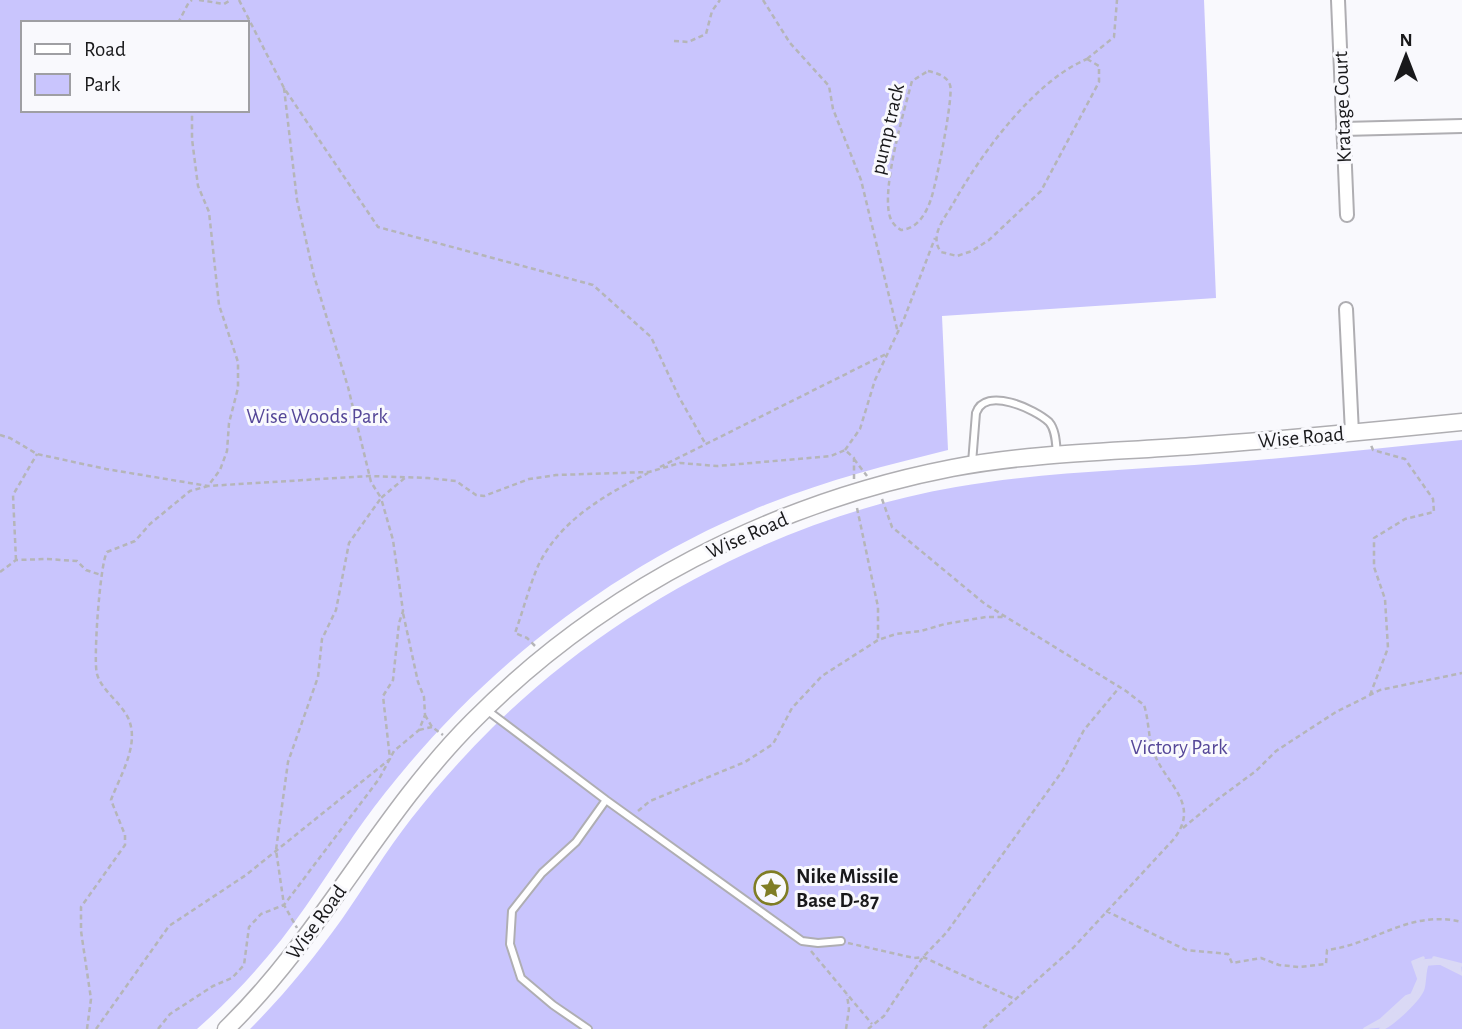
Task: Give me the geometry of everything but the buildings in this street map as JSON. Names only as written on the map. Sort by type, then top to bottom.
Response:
[{"type":"street","name":"Kratage Court","points":[[1338,0],[1347,215]]},
{"type":"street","points":[[1343,129],[1462,126]]},
{"type":"street","points":[[1346,309],[1360,432]]},
{"type":"street","name":"Wise Road","points":[[226,1029],[264,990],[303,941],[394,812],[453,741],[545,656],[627,597],[698,556],[776,521],[866,490],[972,465],[1057,455],[1462,422]]},
{"type":"lane","points":[[972,465],[976,413],[978,407],[987,401],[1012,401],[1048,422],[1054,431],[1057,455]]},
{"type":"lane","points":[[485,709],[802,941],[841,941]]},
{"type":"lane","points":[[588,1029],[520,978],[510,944],[512,911],[542,873],[576,842],[606,800]]},
{"type":"path","points":[[179,21],[192,0]]},
{"type":"path","points":[[199,0],[227,4],[231,0]]},
{"type":"path","points":[[239,0],[284,88],[379,227],[593,285],[651,337],[679,397],[705,443]]},
{"type":"path","points":[[674,41],[688,42],[706,34],[712,11],[720,0]]},
{"type":"path","points":[[763,0],[790,43],[829,86],[833,109],[861,180],[898,333]]},
{"type":"path","points":[[0,435],[37,454],[208,486],[369,476],[407,477],[456,481],[476,495],[484,496],[529,479],[556,475],[649,472],[680,463],[717,466],[831,456],[845,450],[860,429],[875,380],[898,333],[936,233],[958,194],[997,135],[1041,90],[1077,64],[1087,60],[1114,37],[1117,0]]},
{"type":"path","points":[[936,233],[937,246],[941,252],[957,256],[972,251],[989,240],[1041,191],[1099,82],[1098,64],[1087,60]]},
{"type":"path","name":"pump track","points":[[928,71],[943,76],[951,88],[935,188],[927,211],[917,223],[908,229],[897,228],[890,214],[889,193],[894,156],[912,81],[928,71]]},
{"type":"path","points":[[284,88],[297,201],[314,276],[348,387],[369,476],[381,498],[393,540],[403,611],[418,682],[424,697],[425,715],[419,730]]},
{"type":"path","points":[[87,1029],[91,999],[81,931],[81,907],[125,845],[125,835],[111,800],[131,744],[131,724],[97,674],[101,575],[105,554],[135,541],[150,524],[190,492],[208,486],[220,470],[227,451],[229,423],[238,388],[238,362],[219,305],[209,212],[198,186],[192,139],[192,112]]},
{"type":"path","points":[[545,656],[527,638],[515,633],[543,557],[565,526],[649,472],[888,353]]},
{"type":"path","points":[[1360,432],[1373,450],[1405,460],[1433,499],[1434,512],[1405,519],[1374,538],[1374,567],[1385,599],[1388,648],[1370,695]]},
{"type":"path","points":[[845,450],[867,475],[866,490],[857,510],[878,607],[878,640]]},
{"type":"path","points":[[16,560],[13,495],[37,454]]},
{"type":"path","points":[[854,458],[854,481],[882,498],[892,527],[975,596],[1145,706],[1153,750],[1184,806],[1181,830]]},
{"type":"path","points":[[303,941],[284,905],[276,850],[288,762],[318,677],[322,639],[336,610],[349,543],[381,498],[407,477]]},
{"type":"path","points":[[0,572],[16,560],[70,559],[79,562],[86,570],[101,575]]},
{"type":"path","points":[[390,759],[383,696],[393,680],[403,611]]},
{"type":"path","points":[[630,817],[650,801],[748,761],[773,744],[792,708],[822,676],[878,640],[896,634],[986,617],[1007,617]]},
{"type":"path","points":[[982,1029],[1073,948],[1181,830],[1256,771],[1276,751],[1336,712],[1370,695],[1408,683],[1462,673]]},
{"type":"path","points":[[868,1029],[884,1016],[922,957],[947,932],[1063,770],[1084,730],[1119,688]]},
{"type":"path","points":[[425,715],[432,727],[453,741]]},
{"type":"path","points":[[158,1029],[170,1014],[214,986],[233,978],[244,965],[249,927],[261,914],[284,905],[379,779],[394,751],[419,730],[432,727]]},
{"type":"path","points":[[96,1029],[169,926],[246,875],[390,759]]},
{"type":"path","points":[[1106,911],[1188,951],[1228,954],[1232,963],[1261,958],[1279,965],[1298,967],[1326,964],[1327,950],[1339,949],[1377,936],[1409,921],[1446,918],[1462,922]]},
{"type":"path","points":[[802,941],[873,1025]]},
{"type":"path","points":[[841,941],[914,958],[922,957],[1015,999]]},
{"type":"path","points":[[846,1029],[849,1009],[847,995]]},
{"type":"green space","name":"Wise Woods Park","points":[[0,0],[1204,0],[1216,298],[942,316],[948,450],[814,487],[714,527],[660,555],[608,587],[558,623],[466,702],[424,746],[374,807],[282,939],[241,986],[197,1029],[0,1029]]},
{"type":"green space","name":"Victory Park","points":[[1462,440],[1462,1029],[250,1029],[287,990],[321,948],[420,807],[492,728],[540,684],[592,643],[648,606],[706,573],[767,544],[829,520],[892,501],[956,487],[1054,475],[1250,461]]},
{"type":"water","points":[[1437,958],[1461,964],[1462,974],[1440,963],[1427,964],[1423,988],[1413,1003],[1387,1027],[1365,1029],[1412,995],[1419,980],[1413,965],[1415,960]]},
{"type":"waterway","points":[[1365,1029],[1412,995],[1419,979],[1413,962],[1423,958]]},
{"type":"waterway","points":[[1434,958],[1462,965]]},
{"type":"waterway","points":[[1381,1029],[1405,1011],[1421,993],[1427,964],[1440,963],[1462,974]]},
{"type":"place","name":"Nike Missile Base D-87","points":[[771,888]]}]
